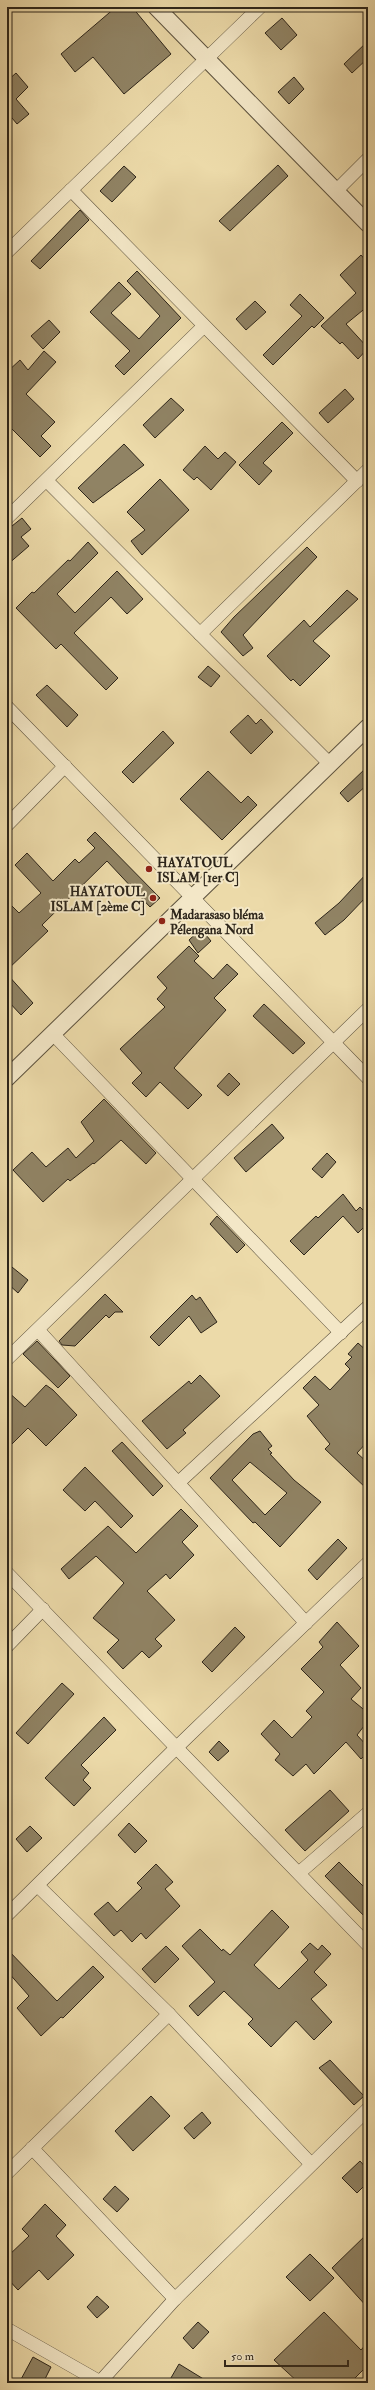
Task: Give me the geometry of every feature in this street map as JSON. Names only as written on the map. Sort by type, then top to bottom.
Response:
[{"type":"street","points":[[156,7],[368,224]]},
{"type":"street","points":[[7,252],[260,7]]},
{"type":"street","points":[[336,191],[368,159]]},
{"type":"street","points":[[71,190],[357,481]]},
{"type":"street","points":[[7,518],[47,481],[204,326]]},
{"type":"street","points":[[200,634],[368,470]]},
{"type":"street","points":[[47,481],[330,764]]},
{"type":"street","points":[[7,707],[368,1078]]},
{"type":"street","points":[[7,1078],[194,898],[368,727]]},
{"type":"street","points":[[7,825],[65,766]]},
{"type":"street","points":[[7,1359],[191,1178],[368,1009]]},
{"type":"street","points":[[53,1034],[341,1333]]},
{"type":"street","points":[[178,1483],[368,1307]]},
{"type":"street","points":[[38,1330],[306,1623]]},
{"type":"street","points":[[7,1915],[177,1747],[368,1563]]},
{"type":"street","points":[[7,1573],[368,1945]]},
{"type":"street","points":[[7,1646],[43,1609]]},
{"type":"street","points":[[299,1873],[368,1813]]},
{"type":"street","points":[[38,1886],[169,2014],[311,2164]]},
{"type":"street","points":[[7,2173],[169,2014]]},
{"type":"street","points":[[7,2328],[101,2382],[175,2299],[368,2109]]},
{"type":"street","points":[[32,2148],[175,2299]]},
{"type":"building","points":[[116,7],[132,7],[171,54],[124,94],[93,57],[75,72],[61,54]]},
{"type":"building","points":[[282,18],[297,35],[281,50],[265,33]]},
{"type":"building","points":[[368,41],[368,58],[352,73],[344,64]]},
{"type":"building","points":[[16,73],[28,87],[16,99],[29,114],[17,124],[7,112],[7,81]]},
{"type":"building","points":[[294,77],[304,89],[289,104],[278,92]]},
{"type":"building","points":[[278,165],[288,176],[230,231],[219,221]]},
{"type":"building","points":[[124,166],[136,177],[112,202],[100,191]]},
{"type":"building","points":[[80,210],[89,220],[40,269],[31,261]]},
{"type":"building","points":[[361,255],[368,263],[368,306],[346,324],[368,348],[358,359],[342,342],[340,344],[321,326],[356,293],[340,275]]},
{"type":"building","points":[[137,271],[181,318],[124,375],[115,366],[130,351],[90,312],[119,282],[131,294],[111,313],[139,339],[160,316],[127,281]]},
{"type":"building","points":[[300,294],[324,318],[314,328],[312,326],[273,365],[263,355],[302,316],[290,305]]},
{"type":"building","points":[[255,301],[266,312],[246,330],[236,319]]},
{"type":"building","points":[[49,320],[60,332],[43,349],[31,336]]},
{"type":"building","points":[[44,351],[56,362],[26,394],[55,422],[41,436],[51,446],[40,457],[7,424],[7,372],[20,360],[28,370]]},
{"type":"building","points":[[345,389],[354,399],[328,423],[319,413]]},
{"type":"building","points":[[171,398],[184,410],[155,438],[143,425]]},
{"type":"building","points":[[282,422],[293,433],[263,463],[272,471],[259,485],[239,465]]},
{"type":"building","points":[[124,444],[144,465],[93,503],[78,488]]},
{"type":"building","points":[[205,446],[218,459],[225,452],[236,462],[211,490],[197,477],[194,480],[183,470]]},
{"type":"building","points":[[160,479],[189,510],[142,555],[131,541],[145,530],[127,512]]},
{"type":"building","points":[[22,518],[31,529],[21,537],[29,546],[7,565],[7,526],[12,526]]},
{"type":"building","points":[[88,542],[98,553],[57,594],[75,613],[117,571],[143,599],[127,614],[111,597],[74,633],[118,678],[106,690],[61,644],[56,649],[16,608],[68,560],[70,561]]},
{"type":"building","points":[[307,547],[317,557],[243,635],[253,648],[243,656],[221,632],[234,617]]},
{"type":"building","points":[[347,590],[358,599],[313,641],[330,656],[300,686],[293,679],[291,681],[267,656],[304,620],[310,627]]},
{"type":"building","points":[[208,666],[220,676],[211,687],[198,677]]},
{"type":"building","points":[[47,685],[78,715],[67,727],[36,695]]},
{"type":"building","points":[[248,715],[256,724],[261,719],[273,732],[251,754],[230,732]]},
{"type":"building","points":[[163,731],[174,743],[133,783],[122,772]]},
{"type":"building","points":[[368,766],[368,784],[348,802],[340,793]]},
{"type":"building","points":[[208,771],[241,803],[248,796],[257,805],[222,840],[180,799]]},
{"type":"building","points":[[95,832],[160,898],[150,907],[107,861],[42,925],[48,931],[7,970],[7,901],[19,913],[41,893],[15,865],[27,853],[53,881],[75,859],[79,863],[95,848],[87,840]]},
{"type":"building","points":[[368,872],[368,895],[344,920],[325,935],[315,923],[339,903]]},
{"type":"building","points":[[201,929],[211,941],[198,953],[189,940]]},
{"type":"building","points":[[189,946],[199,956],[194,961],[213,979],[227,964],[238,974],[214,998],[226,1010],[174,1068],[202,1095],[188,1109],[160,1082],[146,1097],[132,1083],[142,1073],[120,1049],[165,1007],[157,999],[167,988],[157,977]]},
{"type":"building","points":[[7,974],[33,1003],[21,1015],[7,1000]]},
{"type":"building","points":[[264,1004],[305,1043],[293,1054],[253,1016]]},
{"type":"building","points":[[229,1073],[240,1084],[228,1096],[217,1086]]},
{"type":"building","points":[[104,1099],[156,1153],[146,1164],[121,1140],[94,1164],[93,1163],[70,1181],[68,1179],[43,1202],[13,1170],[32,1152],[46,1167],[68,1148],[76,1158],[94,1141],[81,1122]]},
{"type":"building","points":[[272,1124],[284,1138],[246,1172],[234,1158]]},
{"type":"building","points":[[327,1153],[336,1162],[322,1178],[312,1169]]},
{"type":"building","points":[[343,1194],[356,1211],[360,1207],[368,1215],[368,1223],[358,1233],[343,1216],[304,1255],[290,1241],[316,1216],[318,1218]]},
{"type":"building","points":[[217,1216],[245,1245],[237,1253],[210,1224]]},
{"type":"building","points":[[7,1263],[28,1280],[18,1293],[7,1283]]},
{"type":"building","points":[[105,1294],[123,1312],[115,1312],[109,1318],[106,1315],[75,1346],[62,1345],[59,1341]]},
{"type":"building","points":[[192,1295],[196,1300],[200,1297],[217,1322],[201,1333],[189,1316],[159,1346],[150,1337]]},
{"type":"building","points":[[37,1341],[70,1376],[58,1388],[23,1354]]},
{"type":"building","points":[[358,1343],[368,1352],[368,1441],[357,1453],[368,1463],[368,1490],[325,1449],[330,1444],[307,1416],[319,1405],[303,1388],[315,1376],[330,1390],[350,1369],[345,1364],[352,1357],[348,1354]]},
{"type":"building","points":[[200,1375],[220,1396],[183,1430],[186,1433],[167,1449],[142,1421],[189,1381],[191,1384]]},
{"type":"building","points":[[46,1385],[53,1390],[77,1415],[46,1446],[28,1428],[7,1449],[7,1391],[25,1407]]},
{"type":"building","points":[[260,1431],[272,1446],[268,1449],[272,1453],[270,1454],[294,1480],[321,1502],[280,1547],[255,1522],[253,1523],[210,1478],[253,1434]],"holes":[[[250,1462],[287,1493],[265,1515],[232,1480]]]},
{"type":"building","points":[[122,1442],[163,1486],[153,1496],[112,1451]]},
{"type":"building","points":[[85,1467],[133,1516],[121,1528],[95,1501],[85,1511],[63,1490]]},
{"type":"building","points":[[181,1509],[198,1526],[182,1542],[194,1555],[170,1579],[166,1574],[147,1591],[175,1620],[155,1639],[162,1646],[149,1658],[142,1651],[123,1669],[107,1652],[119,1640],[93,1618],[124,1583],[96,1556],[69,1579],[61,1569],[108,1526],[136,1553]]},
{"type":"building","points":[[338,1539],[347,1548],[317,1580],[308,1570]]},
{"type":"building","points":[[337,1622],[359,1646],[340,1665],[361,1688],[351,1699],[368,1713],[368,1721],[357,1735],[368,1747],[368,1752],[361,1759],[346,1742],[314,1774],[306,1764],[293,1776],[275,1760],[280,1754],[261,1734],[274,1720],[292,1738],[312,1717],[306,1711],[324,1692],[301,1669],[323,1647],[319,1642]]},
{"type":"building","points":[[235,1627],[245,1637],[212,1672],[202,1662]]},
{"type":"building","points":[[62,1683],[74,1694],[28,1744],[16,1733]]},
{"type":"building","points":[[104,1717],[116,1730],[81,1765],[89,1773],[83,1780],[91,1788],[74,1806],[45,1778]]},
{"type":"building","points":[[219,1741],[229,1751],[218,1761],[209,1752]]},
{"type":"building","points":[[330,1790],[349,1811],[305,1851],[285,1830]]},
{"type":"building","points":[[129,1823],[147,1841],[135,1853],[118,1835]]},
{"type":"building","points":[[30,1826],[42,1838],[27,1852],[16,1839]]},
{"type":"building","points":[[339,1862],[368,1891],[368,1920],[325,1876]]},
{"type":"building","points":[[156,1864],[173,1882],[165,1889],[180,1906],[146,1939],[141,1933],[132,1942],[121,1930],[114,1936],[94,1914],[108,1902],[117,1912],[142,1888],[137,1883]]},
{"type":"building","points":[[272,1910],[289,1927],[254,1965],[279,1989],[308,1960],[301,1952],[310,1943],[318,1950],[322,1945],[331,1954],[314,1972],[327,1985],[311,1999],[332,2022],[314,2040],[296,2021],[271,2047],[248,2024],[253,2019],[224,1991],[198,2016],[189,2006],[215,1982],[182,1946],[200,1929],[222,1951],[223,1949],[230,1955]]},
{"type":"building","points":[[166,1946],[179,1959],[155,1983],[142,1969]]},
{"type":"building","points":[[7,1949],[57,2001],[93,1966],[104,1977],[63,2018],[61,2017],[41,2036],[17,2008],[29,1996],[7,1971]]},
{"type":"building","points":[[330,2060],[364,2096],[354,2105],[319,2068]]},
{"type":"building","points":[[151,2096],[170,2116],[133,2151],[115,2131]]},
{"type":"building","points":[[202,2112],[211,2123],[194,2139],[184,2128]]},
{"type":"building","points":[[360,2161],[368,2170],[368,2182],[357,2193],[342,2178]]},
{"type":"building","points":[[115,2186],[129,2199],[117,2212],[103,2199]]},
{"type":"building","points":[[45,2204],[66,2225],[56,2236],[74,2255],[48,2280],[39,2270],[18,2290],[7,2278],[7,2257],[29,2236],[22,2229]]},
{"type":"building","points":[[368,2233],[368,2308],[332,2268]]},
{"type":"building","points":[[310,2254],[334,2278],[310,2301],[286,2277]]},
{"type":"building","points":[[97,2296],[109,2307],[97,2318],[87,2307]]},
{"type":"building","points":[[324,2312],[361,2350],[368,2342],[368,2365],[350,2383],[299,2383],[274,2360]]},
{"type":"building","points":[[198,2322],[209,2332],[193,2349],[183,2338]]},
{"type":"building","points":[[33,2357],[51,2367],[43,2383],[19,2383]]},
{"type":"building","points":[[179,2364],[210,2383],[168,2383]]},
{"type":"place","name":"HAYATOUL ISLAM [1er C]","points":[[149,869]]},
{"type":"place","name":"HAYATOUL ISLAM [2ème C]","points":[[153,898]]},
{"type":"place","name":"Madarasaso bléma Pélengana Nord","points":[[162,921]]}]
